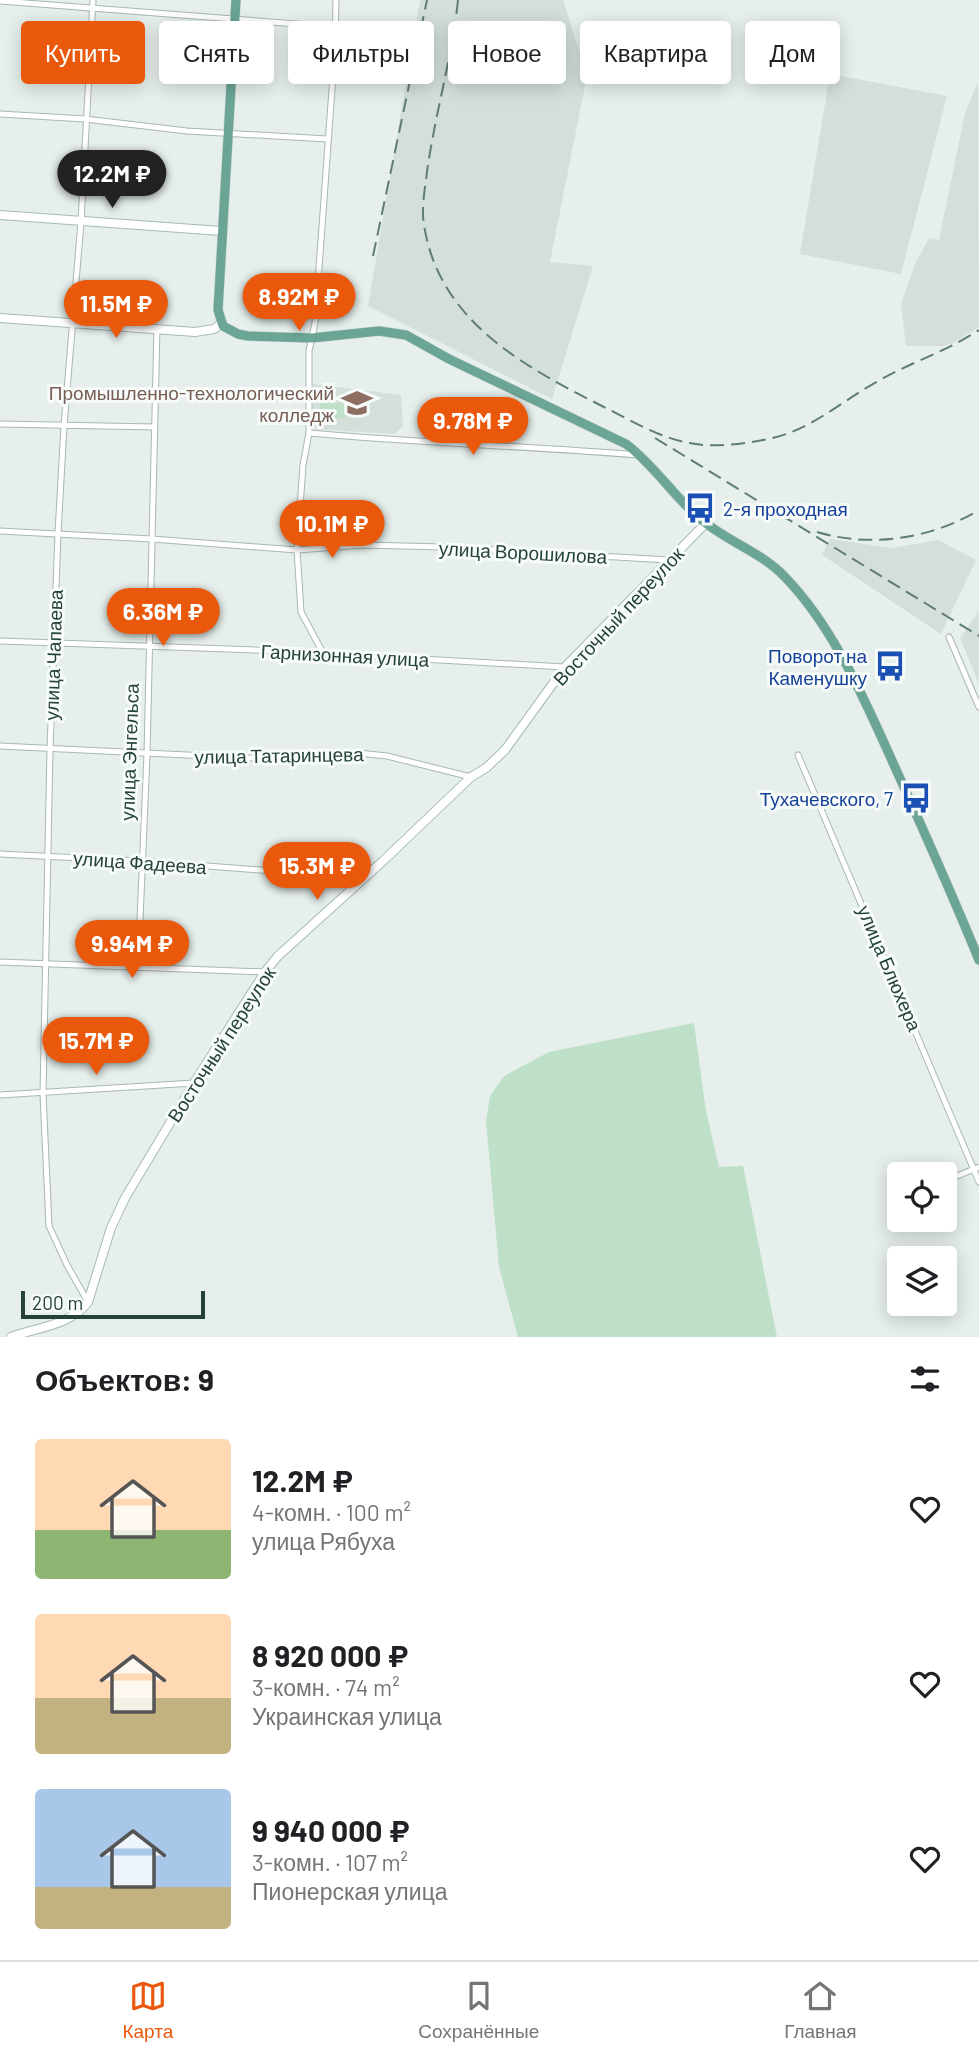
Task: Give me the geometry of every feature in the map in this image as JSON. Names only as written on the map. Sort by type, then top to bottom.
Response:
[{"type":"main road","points":[[235,21],[236,0]]},
{"type":"main road","points":[[231,84],[218,310],[222,323],[243,336],[261,338],[312,338],[379,331],[406,335],[449,359],[612,436],[639,455],[705,524],[784,576],[824,628],[853,676],[979,960]]},
{"type":"street","points":[[335,21],[336,0]]},
{"type":"street","points":[[0,1],[93,3],[235,21]]},
{"type":"street","name":"улица Чапаева","points":[[88,1302],[49,1226],[43,1094],[50,749],[58,533],[93,3]]},
{"type":"street","points":[[323,653],[301,612],[297,550],[303,465],[309,433],[308,379],[315,323],[331,84]]},
{"type":"street","points":[[0,114],[85,119],[187,131],[327,139]]},
{"type":"street","points":[[0,215],[221,232]]},
{"type":"street","points":[[0,318],[184,332],[208,331],[222,323]]},
{"type":"street","name":"улица Энгельса","points":[[138,967],[148,754],[157,328]]},
{"type":"street","points":[[0,424],[155,427]]},
{"type":"street","points":[[309,433],[639,455]]},
{"type":"street","name":"Восточный переулок","points":[[88,1302],[115,1220],[194,1083],[265,972],[278,956],[471,777],[505,750],[565,667],[705,524]]},
{"type":"street","name":"улица Ворошилова","points":[[0,531],[297,550],[363,545],[443,547],[668,560]]},
{"type":"street","points":[[949,637],[979,707]]},
{"type":"street","name":"Гарнизонная улица","points":[[0,641],[323,653],[565,667]]},
{"type":"street","name":"улица Татаринцева","points":[[0,746],[258,758],[366,753],[471,777]]},
{"type":"street","name":"улица Блюхера","points":[[798,755],[976,1168],[979,1182]]},
{"type":"street","name":"улица Фадеева","points":[[0,853],[363,878]]},
{"type":"street","points":[[0,962],[265,972]]},
{"type":"street","points":[[0,1095],[194,1083]]},
{"type":"street","points":[[957,1176],[976,1168]]},
{"type":"street","points":[[11,1337],[71,1319],[82,1311],[88,1302]]},
{"type":"shaded area","points":[[420,0],[563,0],[580,54],[580,84],[585,84],[550,262],[593,266],[552,399],[368,306],[406,84],[434,84],[434,21],[416,21]]},
{"type":"shaded area","points":[[840,76],[947,96],[901,274],[800,254],[828,84],[840,84]]},
{"type":"shaded area","points":[[978,82],[979,327],[943,346],[906,346],[901,304],[915,264],[929,238],[939,240],[965,113]]},
{"type":"shaded area","name":"Промышленно-технологический колледж","points":[[313,384],[401,395],[403,426],[394,434],[312,429]]},
{"type":"shaded area","points":[[830,539],[892,548],[938,540],[976,560],[941,634],[822,555]]},
{"type":"shaded area","points":[[979,611],[979,684],[960,638]]},
{"type":"green space","points":[[320,401],[347,404],[346,418],[319,416]]},
{"type":"green space","points":[[694,1023],[706,1111],[719,1167],[743,1166],[777,1337],[518,1337],[499,1267],[486,1121],[490,1096],[504,1076],[549,1052]]},
{"type":"railway","points":[[373,256],[427,0]]},
{"type":"railway","points":[[458,0],[427,172],[423,205],[424,225],[433,259],[447,288],[466,314],[489,336],[543,374],[666,437],[699,444],[739,444],[768,439],[798,429],[880,380],[979,330]]},
{"type":"railway","points":[[655,438],[979,636]]},
{"type":"railway","points":[[817,532],[858,539],[900,538],[941,528],[979,510]]},
{"type":"place","name":"Промышленно-технологический колледж","points":[[357,403]]},
{"type":"place","name":"2-я проходная","points":[[700,508]]},
{"type":"place","name":"Поворот на Каменушку","points":[[890,666]]},
{"type":"place","name":"Тухачевского, 7","points":[[916,798]]}]
